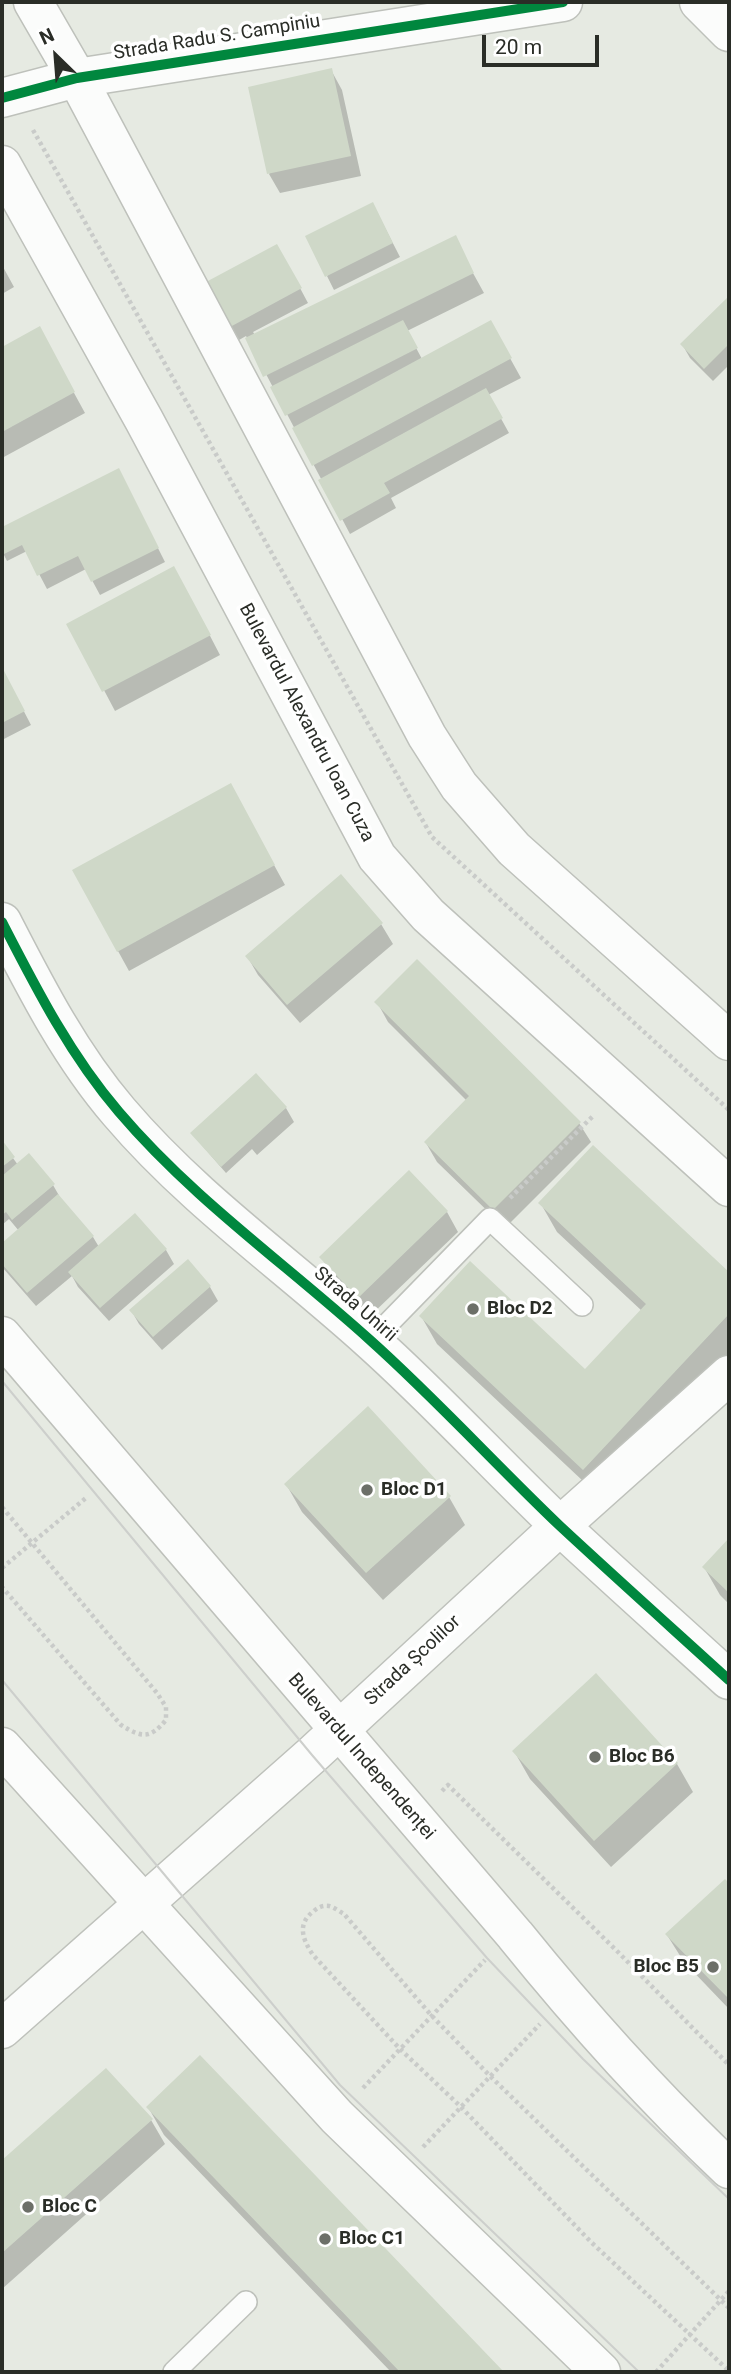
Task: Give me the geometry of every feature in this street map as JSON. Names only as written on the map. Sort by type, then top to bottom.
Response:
[{"type":"main road","points":[[33,2],[77,78],[427,736],[459,786],[514,849],[729,1041]]},
{"type":"main road","name":"Strada Radu S. Campiniu","points":[[2,97],[77,78],[563,2]]},
{"type":"main road","points":[[699,2],[729,32]]},
{"type":"main road","name":"Bulevardul Alexandru Ioan Cuza","points":[[2,165],[138,408],[377,857],[428,915],[729,1187]]},
{"type":"main road","name":"Strada Unirii","points":[[2,922],[36,988],[75,1053],[118,1111],[173,1169],[234,1227],[371,1340],[560,1526],[729,1680]]},
{"type":"main road","name":"Bulevardul Independenței","points":[[2,1336],[565,1996],[668,2111],[729,2169]]},
{"type":"main road","name":"Strada Școlilor","points":[[2,2029],[338,1730],[729,1374]]},
{"type":"main road","points":[[2,1747],[337,2117],[601,2372]]},
{"type":"lane","points":[[371,1340],[490,1219],[582,1305]]},
{"type":"lane","points":[[174,2372],[247,2302]]},
{"type":"path","points":[[490,1219],[620,1089]]},
{"type":"path","points":[[2,1568],[117,1472]]},
{"type":"path","points":[[2,1507],[157,1693],[166,1707],[166,1720],[159,1728],[146,1735],[136,1734],[121,1726],[2,1587]]},
{"type":"path","points":[[416,1819],[448,1785],[618,1952],[729,2066]]},
{"type":"path","points":[[729,2308],[490,2076],[431,2015],[345,1914],[328,1906],[318,1908],[307,1916],[302,1928],[304,1941],[313,1955],[400,2049],[460,2106],[591,2242],[729,2371]]},
{"type":"path","points":[[337,2117],[431,2015],[487,1958],[515,1935]]},
{"type":"path","points":[[396,2175],[565,1996]]},
{"type":"path","points":[[656,2372],[729,2291]]},
{"type":"building","points":[[332,68],[351,156],[267,174],[248,87]]},
{"type":"building","points":[[373,202],[393,243],[325,277],[305,236]]},
{"type":"building","points":[[456,235],[474,273],[263,377],[245,338]]},
{"type":"building","points":[[277,244],[302,288],[230,327],[206,282]]},
{"type":"building","points":[[729,296],[729,344],[704,369],[680,344]]},
{"type":"building","points":[[403,320],[418,348],[285,416],[270,387]]},
{"type":"building","points":[[491,320],[512,358],[312,466],[292,428]]},
{"type":"building","points":[[40,326],[75,392],[2,432],[2,347]]},
{"type":"building","points":[[486,388],[503,418],[384,483],[390,493],[340,521],[318,480]]},
{"type":"building","points":[[119,468],[159,548],[91,582],[78,556],[37,576],[22,545],[2,555],[2,527]]},
{"type":"building","points":[[174,566],[211,635],[102,692],[66,624]]},
{"type":"building","points":[[2,667],[25,711],[2,723]]},
{"type":"building","points":[[231,783],[275,865],[117,952],[72,870]]},
{"type":"building","points":[[341,874],[383,923],[287,1005],[245,956]]},
{"type":"building","points":[[417,959],[581,1122],[493,1210],[424,1142],[469,1096],[374,1002]]},
{"type":"building","points":[[256,1073],[287,1107],[221,1167],[190,1133]]},
{"type":"building","points":[[2,1140],[15,1157],[2,1167]]},
{"type":"building","name":"Bloc D2","points":[[593,1145],[729,1272],[729,1314],[583,1470],[419,1316],[470,1261],[585,1369],[646,1304],[538,1203]]},
{"type":"building","points":[[29,1153],[55,1184],[12,1220],[6,1212],[2,1215],[2,1176]]},
{"type":"building","points":[[409,1170],[448,1211],[358,1298],[319,1257]]},
{"type":"building","points":[[58,1194],[94,1236],[27,1293],[2,1264],[2,1243]]},
{"type":"building","points":[[135,1213],[167,1249],[100,1308],[68,1272]]},
{"type":"building","points":[[188,1259],[211,1286],[153,1337],[129,1310]]},
{"type":"building","name":"Bloc D1","points":[[368,1406],[451,1496],[366,1573],[284,1484]]},
{"type":"building","points":[[729,1538],[729,1593],[702,1567]]},
{"type":"building","name":"Bloc B6","points":[[596,1673],[678,1763],[594,1841],[512,1751]]},
{"type":"building","name":"Bloc B5","points":[[725,1879],[729,1883],[729,1999],[665,1934]]},
{"type":"building","name":"Bloc C1","points":[[200,2055],[504,2372],[400,2372],[146,2107]]},
{"type":"building","name":"Bloc C","points":[[106,2068],[153,2119],[2,2253],[2,2160]]},
{"type":"tram line","points":[[2,1381],[312,1755],[487,1958],[583,2059],[729,2199]]},
{"type":"tram line","points":[[2,1680],[340,2085],[639,2372]]},
{"type":"cycle path","points":[[2,98],[77,78],[563,2]]},
{"type":"cycle path","points":[[2,922],[69,1044],[101,1090],[148,1144],[209,1202],[394,1362],[560,1526],[729,1680]]},
{"type":"place","name":"Bloc D2","points":[[473,1309]]},
{"type":"place","name":"Bloc D1","points":[[367,1490]]},
{"type":"place","name":"Bloc B6","points":[[595,1757]]},
{"type":"place","name":"Bloc B5","points":[[713,1967]]},
{"type":"place","name":"Bloc C","points":[[28,2207]]},
{"type":"place","name":"Bloc C1","points":[[325,2239]]}]
